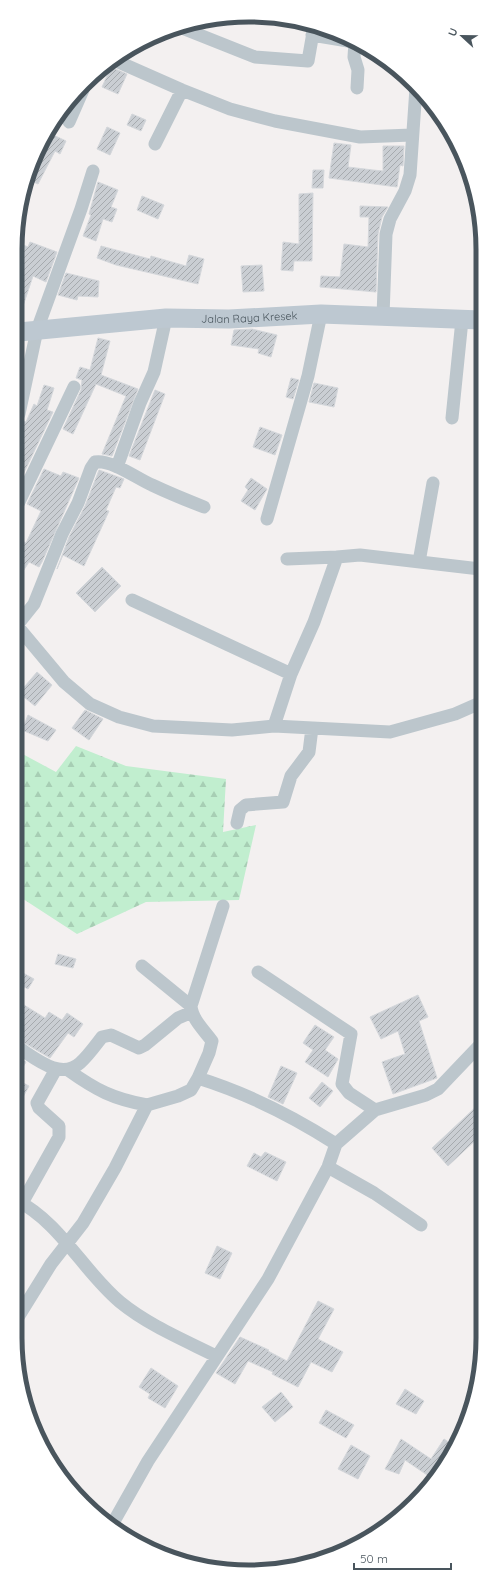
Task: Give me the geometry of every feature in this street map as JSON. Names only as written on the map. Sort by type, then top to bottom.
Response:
[{"type":"main road","name":"Jalan Raya Kresek","points":[[28,331],[166,318],[229,319],[321,314],[472,320]]},
{"type":"street","points":[[188,30],[255,57],[308,61],[313,31]]},
{"type":"street","points":[[354,48],[354,57],[358,70],[357,88]]},
{"type":"street","points":[[120,62],[230,109],[275,121],[360,137],[412,136]]},
{"type":"street","points":[[155,144],[182,90]]},
{"type":"street","points":[[383,316],[386,234],[390,219],[408,184],[410,175],[415,94]]},
{"type":"street","points":[[69,122],[80,97]]},
{"type":"street","points":[[22,386],[28,331],[81,209],[93,171]]},
{"type":"street","points":[[267,519],[308,376],[321,314]]},
{"type":"street","points":[[117,467],[140,403],[154,372],[166,318]]},
{"type":"street","points":[[452,418],[472,320]]},
{"type":"street","points":[[22,496],[74,387]]},
{"type":"street","points":[[22,619],[34,604],[56,547],[78,503],[91,468],[97,462],[117,467],[150,484],[204,507]]},
{"type":"street","points":[[419,562],[433,482]]},
{"type":"street","points":[[287,558],[360,555],[476,569]]},
{"type":"street","points":[[274,726],[291,674],[314,622],[337,557]]},
{"type":"street","points":[[132,600],[291,674]]},
{"type":"street","points":[[22,632],[64,682],[90,704],[119,717],[153,726],[232,730],[274,726],[390,732],[456,714],[476,705]]},
{"type":"street","points":[[237,824],[240,810],[246,805],[283,802],[292,776],[309,752],[312,728]]},
{"type":"street","points":[[22,1197],[59,1137],[59,1126],[42,1112],[37,1102],[62,1069],[79,1064],[102,1037],[111,1035],[139,1048],[192,1009],[223,906]]},
{"type":"street","points":[[22,1049],[112,1097],[147,1106],[191,1090],[209,1053],[212,1040],[192,1009],[142,966]]},
{"type":"street","points":[[258,972],[351,1034],[342,1084],[349,1092],[375,1110]]},
{"type":"street","points":[[114,1521],[148,1461],[268,1279],[328,1167],[336,1144],[375,1110],[426,1095],[438,1089],[476,1049]]},
{"type":"street","points":[[198,1078],[218,1084],[309,1126],[336,1144]]},
{"type":"street","points":[[22,1311],[51,1264],[83,1223],[115,1168],[147,1106]]},
{"type":"street","points":[[328,1167],[374,1193],[420,1225]]},
{"type":"street","points":[[22,1204],[44,1218],[101,1284],[121,1302],[161,1329],[216,1356]]},
{"type":"green space","points":[[76,746],[126,766],[226,779],[223,832],[256,825],[239,900],[146,902],[77,934],[22,898],[22,754],[56,772]]},
{"type":"building","points":[[113,68],[127,74],[118,94],[102,87],[110,70]]},
{"type":"building","points":[[132,114],[146,120],[141,131],[127,125]]},
{"type":"building","points":[[107,127],[120,133],[110,155],[97,149]]},
{"type":"building","points":[[52,135],[66,141],[60,154],[55,151],[38,184],[32,182],[34,176]]},
{"type":"building","points":[[334,143],[351,145],[348,167],[383,171],[383,146],[404,146],[403,166],[400,165],[397,187],[329,178]]},
{"type":"building","points":[[313,170],[324,170],[323,188],[312,188]]},
{"type":"building","points":[[98,182],[118,190],[111,207],[117,209],[112,222],[103,219],[96,241],[83,236],[91,215],[89,214]]},
{"type":"building","points":[[313,193],[312,261],[294,261],[293,271],[281,270],[283,242],[299,244],[299,194]]},
{"type":"building","points":[[142,196],[164,205],[158,219],[137,210]]},
{"type":"building","points":[[360,206],[388,207],[382,217],[378,234],[376,292],[320,287],[321,276],[340,277],[344,244],[368,247],[369,217],[360,217]]},
{"type":"building","points":[[30,242],[57,252],[46,282],[33,276],[22,309],[22,244],[28,247]]},
{"type":"building","points":[[101,246],[150,259],[151,256],[186,266],[189,255],[204,259],[198,284],[116,265],[97,258]]},
{"type":"building","points":[[262,265],[264,291],[243,292],[241,266]]},
{"type":"building","points":[[66,273],[99,281],[98,297],[78,296],[77,300],[58,295]]},
{"type":"building","points":[[252,329],[277,335],[271,357],[258,353],[259,349],[231,345],[234,330]]},
{"type":"building","points":[[98,338],[110,341],[101,375],[138,389],[112,456],[102,454],[126,396],[96,384],[73,434],[63,429],[81,390],[82,380],[76,378],[80,367],[90,370]]},
{"type":"building","points":[[291,378],[299,380],[293,399],[286,397]]},
{"type":"building","points":[[314,383],[338,388],[334,407],[309,402]]},
{"type":"building","points":[[44,385],[54,388],[47,410],[53,412],[22,477],[22,421],[26,422],[34,404],[37,406]]},
{"type":"building","points":[[155,390],[165,394],[140,460],[129,456]]},
{"type":"building","points":[[260,427],[282,435],[275,455],[253,447]]},
{"type":"building","points":[[44,469],[61,476],[63,472],[79,478],[39,567],[29,562],[22,573],[22,545],[24,542],[26,543],[41,511],[27,504]]},
{"type":"building","points":[[99,470],[124,479],[120,488],[116,487],[106,510],[109,511],[84,566],[63,555],[57,569],[69,537],[85,506]]},
{"type":"building","points":[[251,478],[267,489],[255,510],[241,501],[248,490],[245,487]]},
{"type":"building","points":[[102,567],[121,586],[95,612],[76,593]]},
{"type":"building","points":[[37,672],[52,685],[35,706],[22,695],[22,690]]},
{"type":"building","points":[[85,710],[103,719],[89,740],[72,728]]},
{"type":"building","points":[[28,715],[56,730],[48,741],[22,730]]},
{"type":"building","points":[[58,954],[76,959],[73,968],[55,964]]},
{"type":"building","points":[[23,973],[34,979],[28,989],[22,986]]},
{"type":"building","points":[[418,995],[428,1017],[419,1021],[437,1078],[393,1094],[382,1062],[405,1054],[398,1031],[381,1039],[370,1017]]},
{"type":"building","points":[[22,1004],[45,1018],[49,1012],[62,1020],[67,1013],[83,1024],[74,1037],[68,1033],[50,1058],[22,1042]]},
{"type":"building","points":[[315,1025],[334,1037],[325,1050],[338,1059],[328,1077],[305,1062],[313,1050],[303,1043]]},
{"type":"building","points":[[22,1060],[26,1062],[22,1069]]},
{"type":"building","points":[[281,1066],[297,1073],[283,1104],[268,1097]]},
{"type":"building","points":[[22,1082],[29,1086],[22,1099]]},
{"type":"building","points":[[322,1082],[333,1091],[320,1107],[309,1098]]},
{"type":"building","points":[[476,1107],[476,1140],[448,1166],[432,1148]]},
{"type":"building","points":[[265,1152],[286,1162],[277,1181],[247,1166],[254,1153],[261,1157]]},
{"type":"building","points":[[217,1246],[232,1253],[220,1279],[205,1273]]},
{"type":"building","points":[[318,1301],[334,1309],[318,1339],[343,1352],[332,1372],[311,1362],[298,1387],[272,1374],[273,1372],[248,1361],[235,1384],[216,1373],[240,1337],[269,1350],[268,1351],[287,1361]]},
{"type":"building","points":[[151,1368],[178,1386],[165,1408],[148,1398],[150,1394],[139,1387]]},
{"type":"building","points":[[405,1389],[424,1401],[416,1414],[396,1404]]},
{"type":"building","points":[[281,1392],[293,1407],[275,1422],[262,1407]]},
{"type":"building","points":[[326,1410],[354,1425],[346,1438],[319,1423]]},
{"type":"building","points":[[401,1439],[431,1459],[444,1439],[450,1443],[429,1476],[405,1460],[399,1474],[385,1469]]},
{"type":"building","points":[[351,1445],[370,1456],[358,1479],[338,1469]]}]
